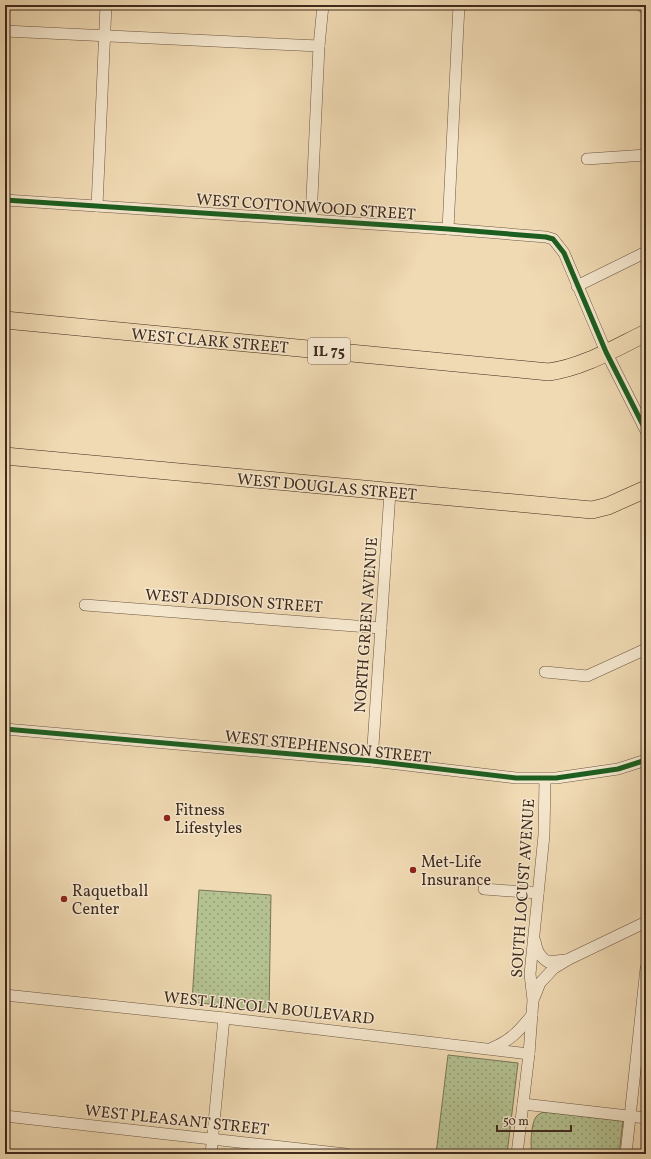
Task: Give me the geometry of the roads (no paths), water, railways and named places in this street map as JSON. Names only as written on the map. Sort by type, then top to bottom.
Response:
[{"type":"main road","name":"WEST CLARK STREET","points":[[5,320],[549,372],[578,366],[646,333]]},
{"type":"main road","name":"WEST DOUGLAS STREET","points":[[5,456],[592,510],[608,506],[646,489]]},
{"type":"street","points":[[97,206],[106,5]]},
{"type":"street","points":[[311,219],[322,5]]},
{"type":"street","points":[[448,229],[458,5]]},
{"type":"street","points":[[5,31],[319,46]]},
{"type":"street","points":[[587,159],[646,155]]},
{"type":"street","name":"WEST COTTONWOOD STREET","points":[[5,200],[311,219],[546,237],[553,239],[564,253],[606,352],[646,431]]},
{"type":"street","points":[[577,286],[646,252]]},
{"type":"street","name":"NORTH GREEN AVENUE","points":[[372,761],[390,492]]},
{"type":"street","name":"WEST ADDISON STREET","points":[[85,605],[381,628]]},
{"type":"street","points":[[545,672],[587,676],[646,650]]},
{"type":"street","name":"WEST STEPHENSON STREET","points":[[5,729],[372,761],[494,777],[556,778],[618,768],[646,760]]},
{"type":"street","name":"SOUTH LOCUST AVENUE","points":[[517,1154],[529,1054],[532,1014],[533,1000],[530,974],[544,835],[545,779]]},
{"type":"street","points":[[484,889],[538,893]]},
{"type":"street","points":[[534,935],[538,951],[542,957],[548,962],[553,962],[569,959],[646,922]]},
{"type":"street","name":"SOUTH LOCUST AVENUE","points":[[533,1000],[540,983],[545,976],[554,968],[569,959]]},
{"type":"street","points":[[626,1154],[646,968]]},
{"type":"street","name":"WEST LINCOLN BOULEVARD","points":[[5,995],[224,1018],[529,1054]]},
{"type":"street","points":[[491,1049],[513,1037],[532,1014]]},
{"type":"street","points":[[211,1154],[224,1018]]},
{"type":"street","points":[[523,1104],[646,1118]]},
{"type":"street","name":"WEST PLEASANT STREET","points":[[5,1116],[346,1154]]},
{"type":"place","name":"Fitness Lifestyles","points":[[167,818]]},
{"type":"place","name":"Met-Life Insurance","points":[[413,870]]},
{"type":"place","name":"Raquetball Center","points":[[64,899]]}]
